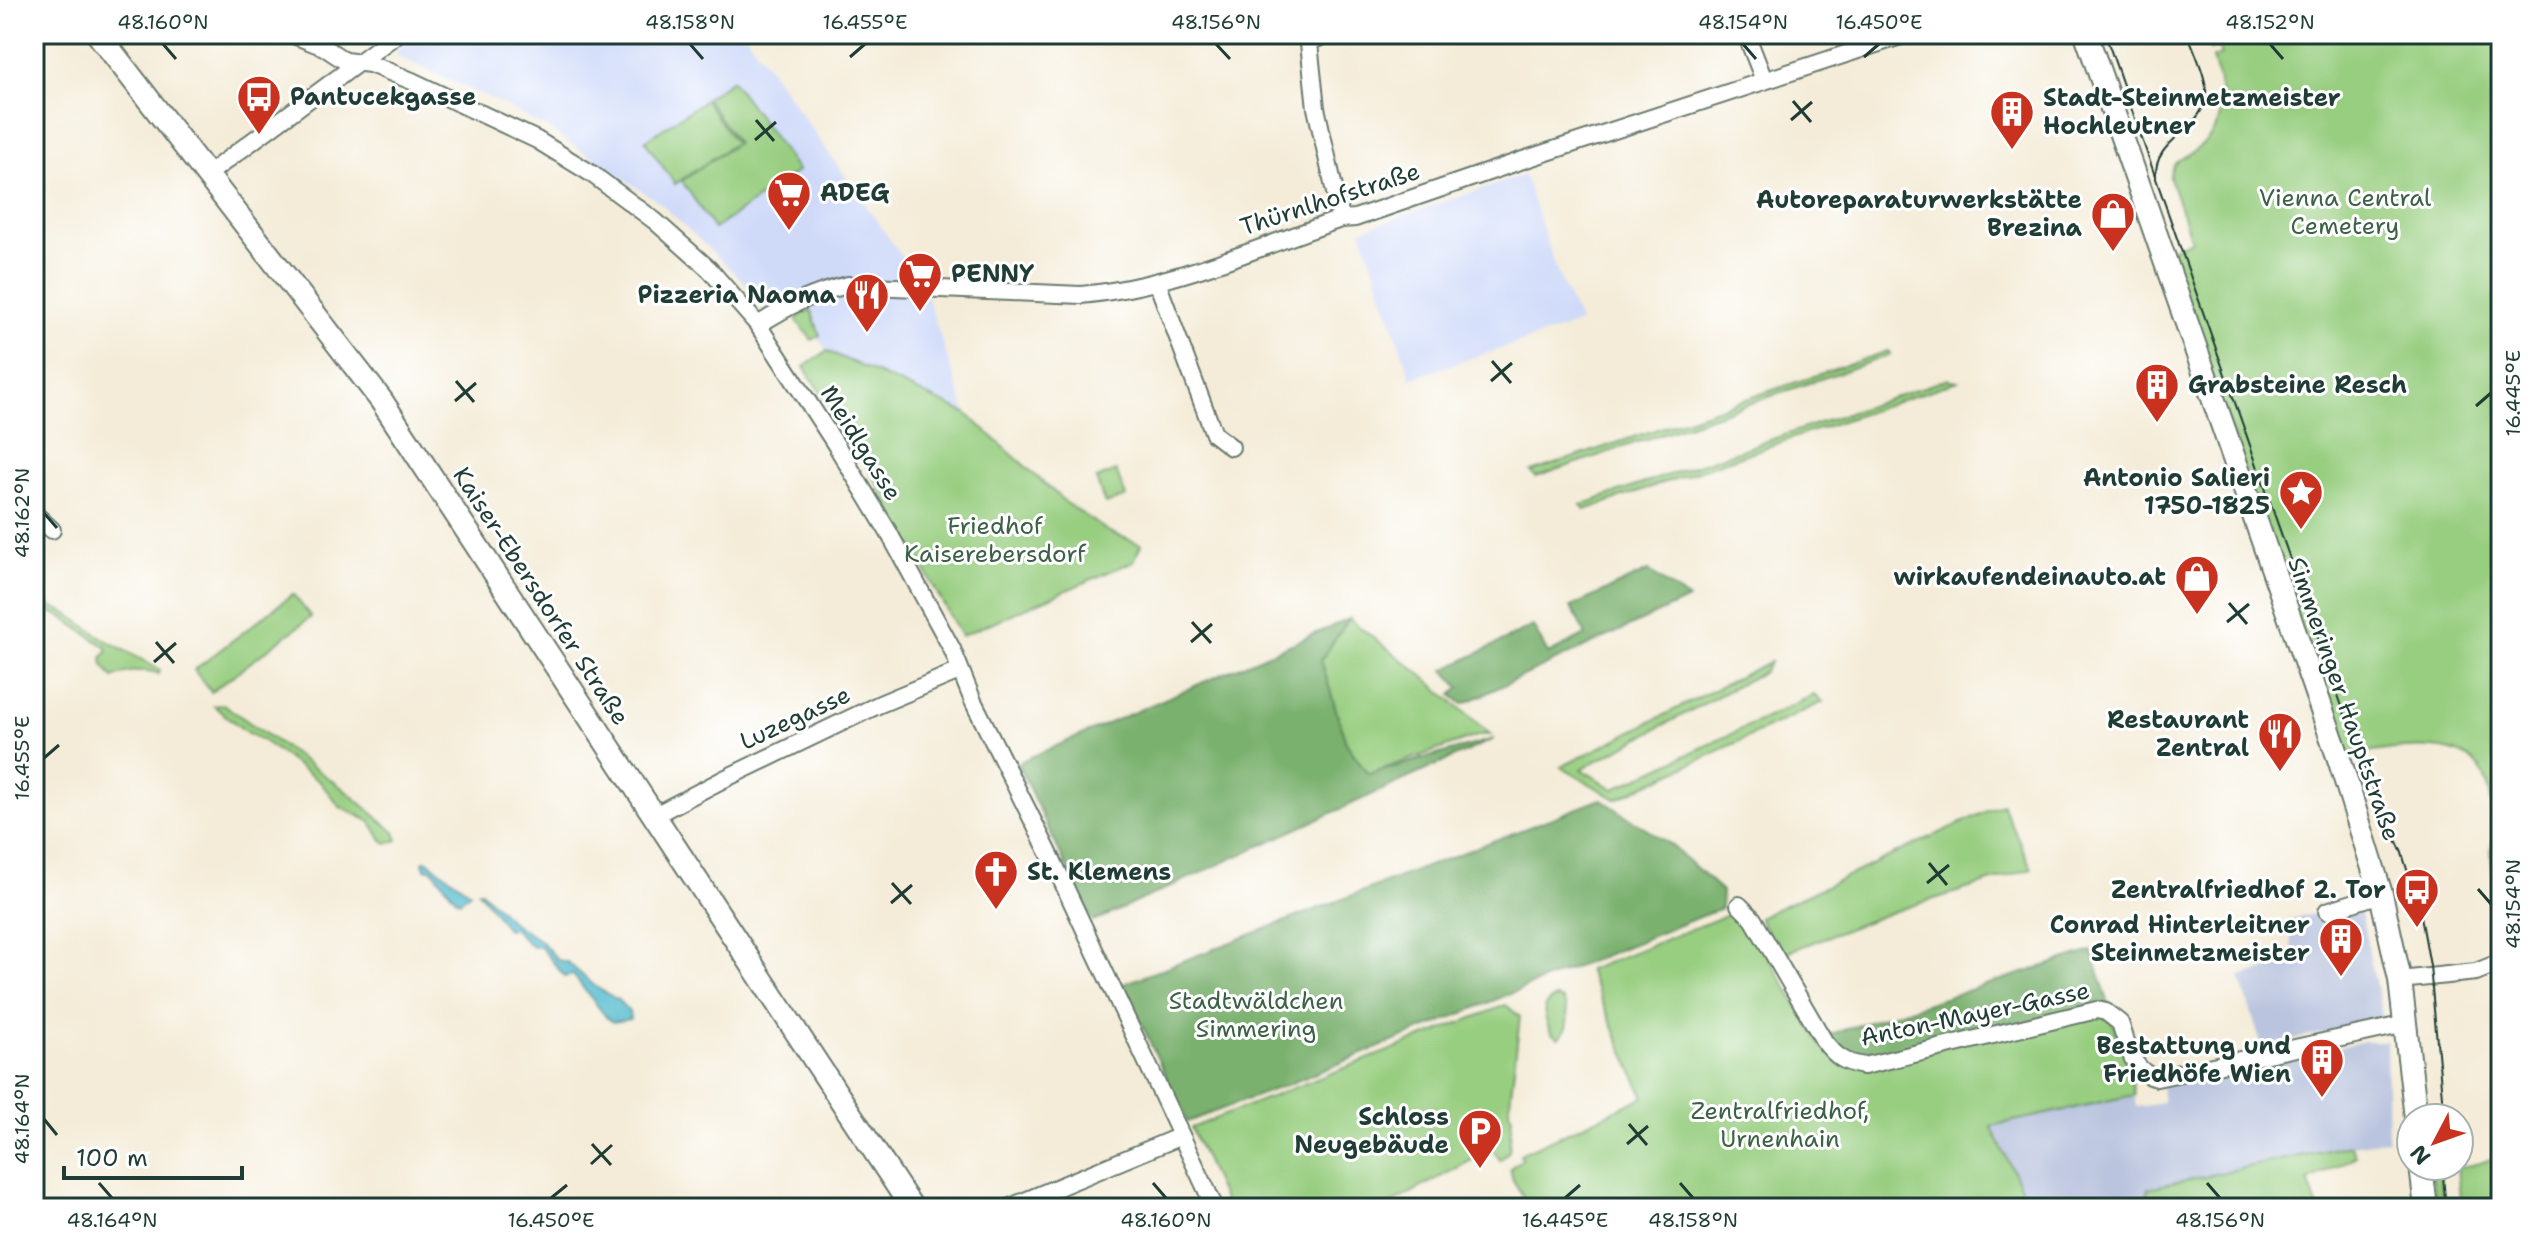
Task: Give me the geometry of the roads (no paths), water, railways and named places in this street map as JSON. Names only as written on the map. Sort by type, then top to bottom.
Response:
[{"type":"main road","name":"Kaiser-Ebersdorfer Straße","points":[[98,34],[381,400],[912,1208]]},
{"type":"main road","name":"Simmeringer Hauptstraße","points":[[2086,34],[2340,762],[2381,894],[2400,980],[2414,1102]]},
{"type":"main road","points":[[2423,1182],[2426,1208]]},
{"type":"street","name":"Meidlgasse","points":[[291,34],[336,55],[359,64],[370,64],[465,104],[537,140],[592,174],[655,221],[709,269],[758,325],[889,533],[952,649],[959,671],[1049,853],[1215,1208]]},
{"type":"street","points":[[208,174],[397,34]]},
{"type":"street","points":[[1329,34],[1308,38],[1316,108],[1341,219]]},
{"type":"street","points":[[1746,34],[1764,80]]},
{"type":"street","name":"Thürnlhofstraße","points":[[758,325],[792,303],[818,292],[848,285],[1081,295],[1117,292],[1157,282],[1907,34]]},
{"type":"street","points":[[1157,282],[1214,434],[1231,447]]},
{"type":"street","points":[[34,513],[52,530]]},
{"type":"street","name":"Luzegasse","points":[[655,815],[880,704],[959,671]]},
{"type":"street","points":[[2327,911],[2381,894]]},
{"type":"street","name":"Anton-Mayer-Gasse","points":[[1739,905],[1753,919],[1835,1056],[1864,1066],[2097,1010],[2106,1012],[2120,1023],[2137,1068],[2145,1075],[2157,1078],[2406,1024]]},
{"type":"street","points":[[2400,980],[2476,972],[2501,962]]},
{"type":"street","points":[[1008,1208],[1181,1136]]},
{"type":"water","points":[[426,860],[470,892],[460,901],[457,900],[432,869],[425,869],[423,862]]},
{"type":"water","points":[[478,891],[513,923],[541,941],[558,960],[567,962],[596,987],[618,1000],[629,1012],[630,1019],[613,1022],[607,1018],[573,975],[565,977],[540,946],[532,947],[513,928],[507,929]]},
{"type":"tram line","points":[[2105,34],[2362,763],[2402,853],[2421,916],[2430,966],[2443,1102]]},
{"type":"tram line","points":[[2156,178],[2157,164],[2163,152],[2191,124],[2205,102],[2205,81],[2188,34]]},
{"type":"tram line","points":[[2444,1182],[2446,1208]]},
{"type":"place","name":"Pantucekgasse","points":[[259,136]]},
{"type":"place","name":"Stadt-Steinmetzmeister Hochleutner","points":[[2012,151]]},
{"type":"place","name":"ADEG","points":[[789,232]]},
{"type":"place","name":"Autoreparaturwerkstätte Brezina","points":[[2113,253]]},
{"type":"place","name":"PENNY","points":[[920,313]]},
{"type":"place","name":"Pizzeria Naoma","points":[[867,334]]},
{"type":"place","name":"Grabsteine Resch","points":[[2157,424]]},
{"type":"place","name":"Antonio Salieri 1750-1825","points":[[2301,531]]},
{"type":"place","name":"wirkaufendeinauto.at","points":[[2197,616]]},
{"type":"place","name":"Restaurant Zentral","points":[[2280,773]]},
{"type":"place","name":"St. Klemens","points":[[996,911]]},
{"type":"place","name":"Zentralfriedhof 2. Tor","points":[[2417,929]]},
{"type":"place","name":"Conrad Hinterleitner Steinmetzmeister","points":[[2341,978]]},
{"type":"place","name":"Bestattung und Friedhöfe Wien","points":[[2322,1099]]},
{"type":"place","name":"Schloss Neugebäude","points":[[1480,1170]]},
{"type":"park label","name":"Vienna Central Cemetery","points":[[2345,212]]},
{"type":"park label","name":"Friedhof Kaiserebersdorf","points":[[995,540]]},
{"type":"park label","name":"Stadtwäldchen Simmering","points":[[1256,1015]]},
{"type":"park label","name":"Zentralfriedhof, Urnenhain","points":[[1780,1125]]}]
